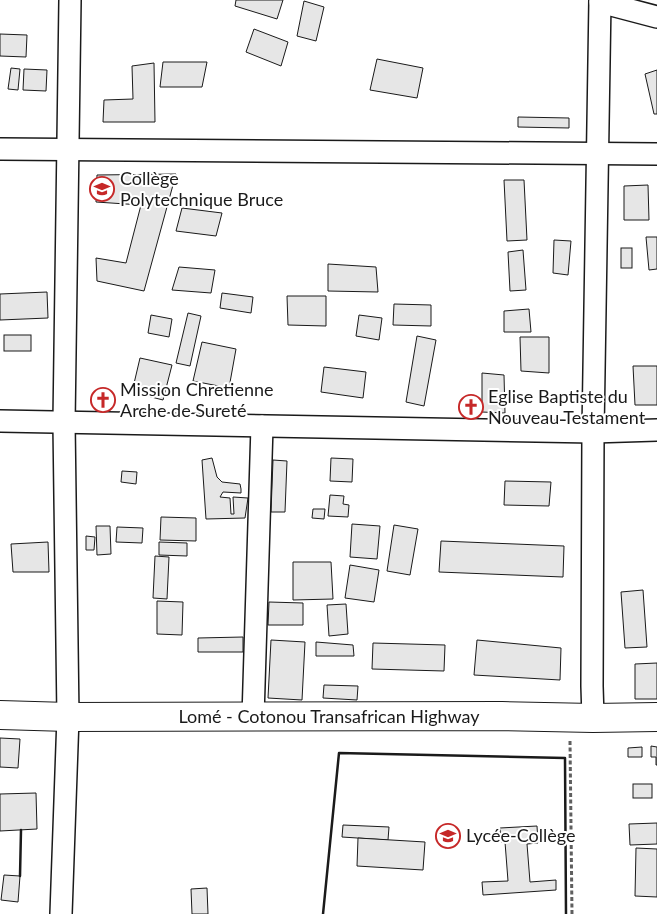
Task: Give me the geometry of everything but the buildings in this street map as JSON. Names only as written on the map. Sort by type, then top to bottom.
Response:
[{"type":"highway","name":"Lomé - Cotonou Transafrican Highway","points":[[0,715],[68,717],[657,717]]},
{"type":"street","points":[[62,914],[68,717],[64,423],[70,0]]},
{"type":"street","points":[[581,718],[592,676],[593,432],[600,1],[657,17]]},
{"type":"street","points":[[0,149],[657,154]]},
{"type":"street","points":[[0,421],[593,432],[657,430]]},
{"type":"street","points":[[253,717],[262,426]]},
{"type":"path","points":[[572,914],[572,758],[581,718]]},
{"type":"wall","points":[[323,914],[339,753],[565,758],[566,914]]},
{"type":"wall","points":[[20,876],[21,830]]},
{"type":"place","name":"Collège Polytechnique Bruce","points":[[102,189]]},
{"type":"place","name":"Mission Chretienne Arche de Sureté","points":[[103,400]]},
{"type":"place","name":"Eglise Baptiste du Nouveau Testament","points":[[471,407]]},
{"type":"place","name":"Lycée-Collège","points":[[448,836]]}]
